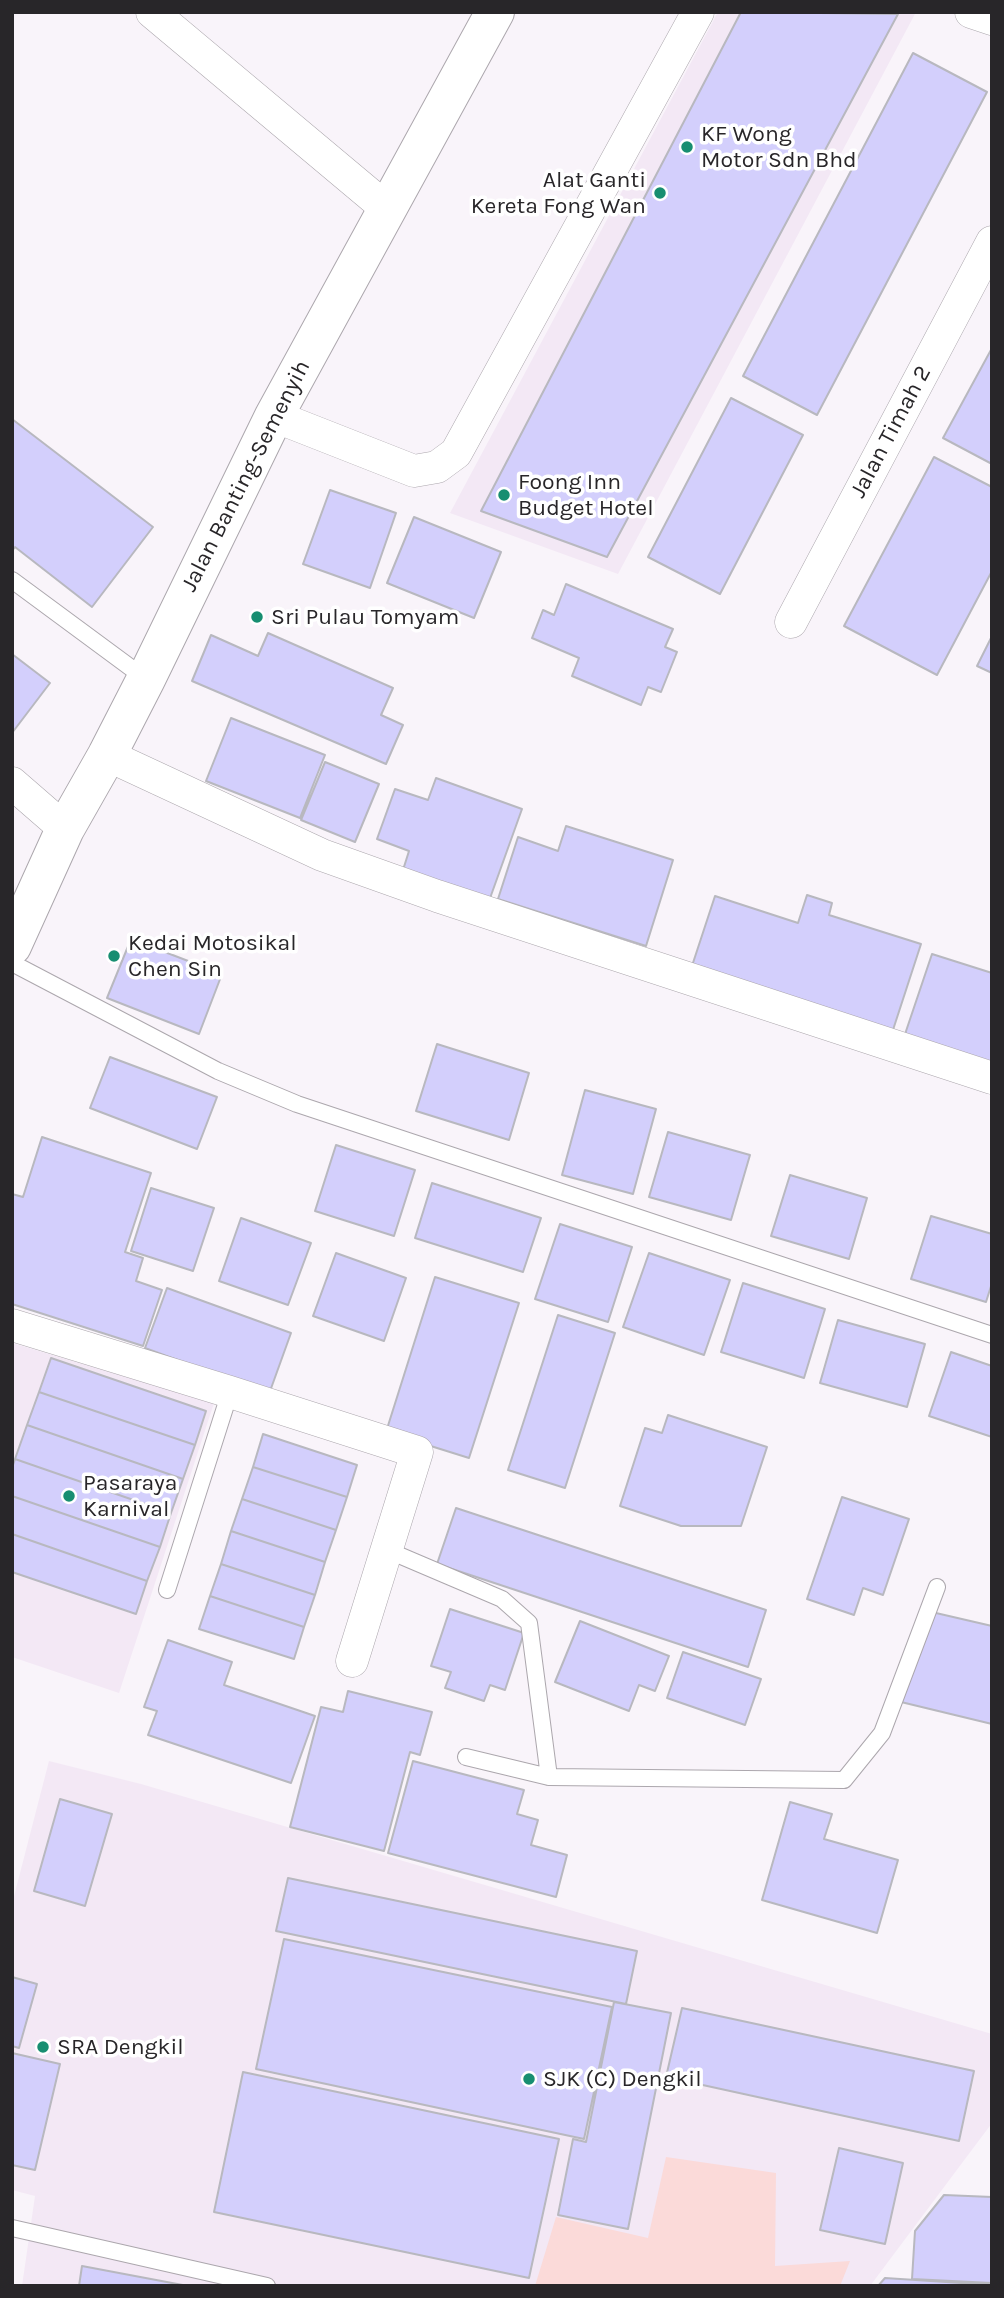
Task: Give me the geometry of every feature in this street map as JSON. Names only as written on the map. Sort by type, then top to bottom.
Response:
[{"type":"main road","name":"Jalan Banting-Semenyih","points":[[12,946],[65,828],[146,679],[274,416],[494,12]]},
{"type":"street","points":[[152,12],[386,208]]},
{"type":"street","points":[[274,416],[414,471],[437,467],[456,453],[698,12]]},
{"type":"street","points":[[971,12],[992,19]]},
{"type":"street","name":"Jalan Timah 2","points":[[791,622],[992,242]]},
{"type":"street","points":[[107,755],[322,855],[450,901],[992,1078]]},
{"type":"street","points":[[12,783],[65,828]]},
{"type":"street","points":[[12,1325],[417,1452],[352,1661]]},
{"type":"lane","points":[[12,580],[146,679]]},
{"type":"lane","points":[[12,963],[218,1071],[297,1104],[992,1335]]},
{"type":"lane","points":[[167,1590],[230,1392]]},
{"type":"lane","points":[[387,1550],[502,1599],[528,1623],[549,1777]]},
{"type":"lane","points":[[466,1756],[549,1777],[844,1780],[882,1733],[937,1587]]},
{"type":"lane","points":[[12,2228],[267,2286]]},
{"type":"shaded area","points":[[718,12],[916,12],[618,574],[450,513]]},
{"type":"shaded area","points":[[12,1343],[214,1403],[119,1693],[12,1657]]},
{"type":"shaded area","name":"SJK (C) Dengkil","points":[[49,1761],[141,1784],[992,2034],[992,2123],[870,2286],[22,2286],[35,2196],[12,2190],[12,1904]]},
{"type":"shaded area","points":[[666,2157],[776,2173],[775,2266],[850,2261],[840,2286],[535,2286],[556,2217],[648,2238]]},
{"type":"building","points":[[741,12],[898,14],[607,557],[481,511]]},
{"type":"building","points":[[913,53],[987,92],[817,415],[743,376]]},
{"type":"building","points":[[992,348],[992,464],[943,438]]},
{"type":"building","points":[[731,398],[803,435],[720,594],[648,557]]},
{"type":"building","points":[[12,419],[153,527],[92,607],[15,547],[12,551]]},
{"type":"building","points":[[934,457],[992,487],[992,571],[937,675],[844,626]]},
{"type":"building","points":[[330,490],[396,513],[370,588],[303,564]]},
{"type":"building","points":[[414,517],[501,552],[474,618],[387,583]]},
{"type":"building","points":[[566,584],[673,629],[665,647],[677,652],[661,692],[648,687],[641,705],[572,676],[579,658],[532,638],[543,610],[554,615]]},
{"type":"building","points":[[268,633],[393,688],[381,715],[403,725],[386,764],[192,681],[211,635],[258,656]]},
{"type":"building","points":[[992,636],[992,673],[977,666]]},
{"type":"building","points":[[12,654],[50,683],[12,733]]},
{"type":"building","points":[[231,718],[325,755],[300,818],[206,781]]},
{"type":"building","points":[[325,762],[379,784],[355,842],[301,820]]},
{"type":"building","points":[[436,778],[522,809],[489,901],[403,870],[409,851],[377,839],[395,789],[428,800]]},
{"type":"building","points":[[566,826],[673,860],[646,946],[498,899],[518,837],[558,851]]},
{"type":"building","points":[[807,895],[832,903],[829,915],[921,944],[891,1036],[690,972],[715,896],[798,923]]},
{"type":"building","points":[[131,939],[222,974],[199,1034],[107,998]]},
{"type":"building","points":[[932,954],[992,973],[992,1076],[901,1046]]},
{"type":"building","points":[[437,1044],[529,1073],[509,1140],[416,1111]]},
{"type":"building","points":[[110,1057],[217,1097],[197,1149],[90,1108]]},
{"type":"building","points":[[585,1090],[656,1109],[633,1194],[562,1175]]},
{"type":"building","points":[[668,1132],[750,1155],[731,1220],[649,1197]]},
{"type":"building","points":[[42,1137],[151,1173],[125,1252],[143,1258],[136,1281],[162,1290],[143,1346],[12,1304],[12,1194],[23,1197]]},
{"type":"building","points":[[336,1145],[415,1170],[394,1236],[315,1211]]},
{"type":"building","points":[[790,1175],[867,1198],[849,1259],[771,1236]]},
{"type":"building","points":[[432,1183],[541,1218],[523,1272],[415,1238]]},
{"type":"building","points":[[151,1188],[214,1208],[193,1271],[131,1251]]},
{"type":"building","points":[[931,1216],[992,1234],[992,1283],[986,1302],[911,1279]]},
{"type":"building","points":[[241,1218],[311,1243],[288,1305],[219,1281]]},
{"type":"building","points":[[560,1224],[632,1247],[608,1322],[535,1299]]},
{"type":"building","points":[[336,1253],[406,1278],[384,1341],[313,1316]]},
{"type":"building","points":[[649,1253],[730,1280],[704,1355],[623,1327]]},
{"type":"building","points":[[435,1277],[519,1303],[469,1458],[386,1432]]},
{"type":"building","points":[[743,1283],[825,1309],[804,1378],[721,1352]]},
{"type":"building","points":[[167,1288],[291,1333],[269,1394],[145,1348]]},
{"type":"building","points":[[558,1315],[615,1333],[565,1488],[508,1470]]},
{"type":"building","points":[[838,1320],[925,1344],[907,1407],[820,1383]]},
{"type":"building","points":[[951,1352],[992,1366],[992,1437],[929,1416]]},
{"type":"building","points":[[51,1358],[206,1411],[195,1445],[39,1392]]},
{"type":"building","points":[[39,1392],[195,1445],[183,1479],[27,1425]]},
{"type":"building","points":[[668,1415],[767,1447],[741,1526],[681,1526],[620,1506],[645,1428],[662,1433]]},
{"type":"building","points":[[27,1425],[183,1479],[171,1513],[15,1459]]},
{"type":"building","points":[[263,1434],[357,1465],[347,1497],[253,1467]]},
{"type":"building","points":[[15,1459],[171,1513],[160,1547],[12,1496],[12,1468]]},
{"type":"building","points":[[253,1467],[347,1497],[336,1530],[242,1499]]},
{"type":"building","points":[[12,1496],[160,1547],[147,1581],[12,1534]]},
{"type":"building","points":[[842,1497],[909,1519],[883,1595],[863,1588],[854,1615],[807,1599]]},
{"type":"building","points":[[242,1499],[336,1530],[325,1562],[231,1531]]},
{"type":"building","points":[[456,1508],[766,1610],[748,1667],[437,1564]]},
{"type":"building","points":[[231,1531],[325,1562],[315,1595],[221,1564]]},
{"type":"building","points":[[12,1534],[147,1581],[136,1614],[12,1572]]},
{"type":"building","points":[[221,1564],[315,1595],[304,1627],[210,1596]]},
{"type":"building","points":[[210,1596],[304,1627],[294,1659],[199,1629]]},
{"type":"building","points":[[450,1609],[524,1633],[505,1690],[490,1685],[484,1701],[445,1688],[451,1672],[431,1666]]},
{"type":"building","points":[[923,1610],[992,1626],[992,1724],[901,1702]]},
{"type":"building","points":[[580,1621],[669,1656],[655,1691],[639,1685],[629,1711],[555,1682]]},
{"type":"building","points":[[168,1640],[232,1662],[224,1685],[315,1716],[291,1783],[148,1735],[157,1711],[144,1707]]},
{"type":"building","points":[[683,1652],[761,1679],[745,1725],[667,1698]]},
{"type":"building","points":[[348,1691],[432,1712],[420,1755],[410,1752],[384,1851],[290,1827],[321,1707],[343,1712]]},
{"type":"building","points":[[413,1761],[524,1790],[517,1814],[538,1820],[531,1845],[567,1855],[556,1897],[388,1853]]},
{"type":"building","points":[[60,1799],[112,1814],[85,1906],[34,1891]]},
{"type":"building","points":[[790,1802],[832,1814],[824,1839],[898,1860],[877,1933],[762,1900]]},
{"type":"building","points":[[288,1878],[637,1951],[626,2004],[276,1931]]},
{"type":"building","points":[[284,1939],[612,2007],[584,2139],[256,2069]]},
{"type":"building","points":[[12,1977],[37,1984],[19,2048],[12,2046]]},
{"type":"building","points":[[614,2002],[671,2013],[628,2229],[558,2215],[573,2139],[586,2142]]},
{"type":"building","points":[[682,2008],[974,2071],[959,2141],[666,2077]]},
{"type":"building","points":[[12,2053],[60,2064],[35,2170],[12,2165]]},
{"type":"building","points":[[243,2072],[559,2139],[529,2278],[214,2212]]},
{"type":"building","points":[[839,2148],[903,2163],[885,2244],[820,2230]]},
{"type":"building","points":[[944,2195],[992,2197],[992,2283],[912,2279],[915,2231]]},
{"type":"building","points":[[82,2266],[188,2286],[79,2286]]},
{"type":"building","points":[[885,2278],[992,2285],[992,2286],[878,2286]]},
{"type":"place","name":"KF Wong Motor Sdn Bhd","points":[[687,147]]},
{"type":"place","name":"Alat Ganti Kereta Fong Wan","points":[[660,193]]},
{"type":"place","name":"Foong Inn Budget Hotel","points":[[504,495]]},
{"type":"place","name":"Sri Pulau Tomyam","points":[[257,617]]},
{"type":"place","name":"Kedai Motosikal Chen Sin","points":[[114,956]]},
{"type":"place","name":"Pasaraya Karnival","points":[[69,1496]]},
{"type":"place","name":"SRA Dengkil","points":[[43,2047]]},
{"type":"place","name":"SJK (C) Dengkil","points":[[529,2079]]}]
